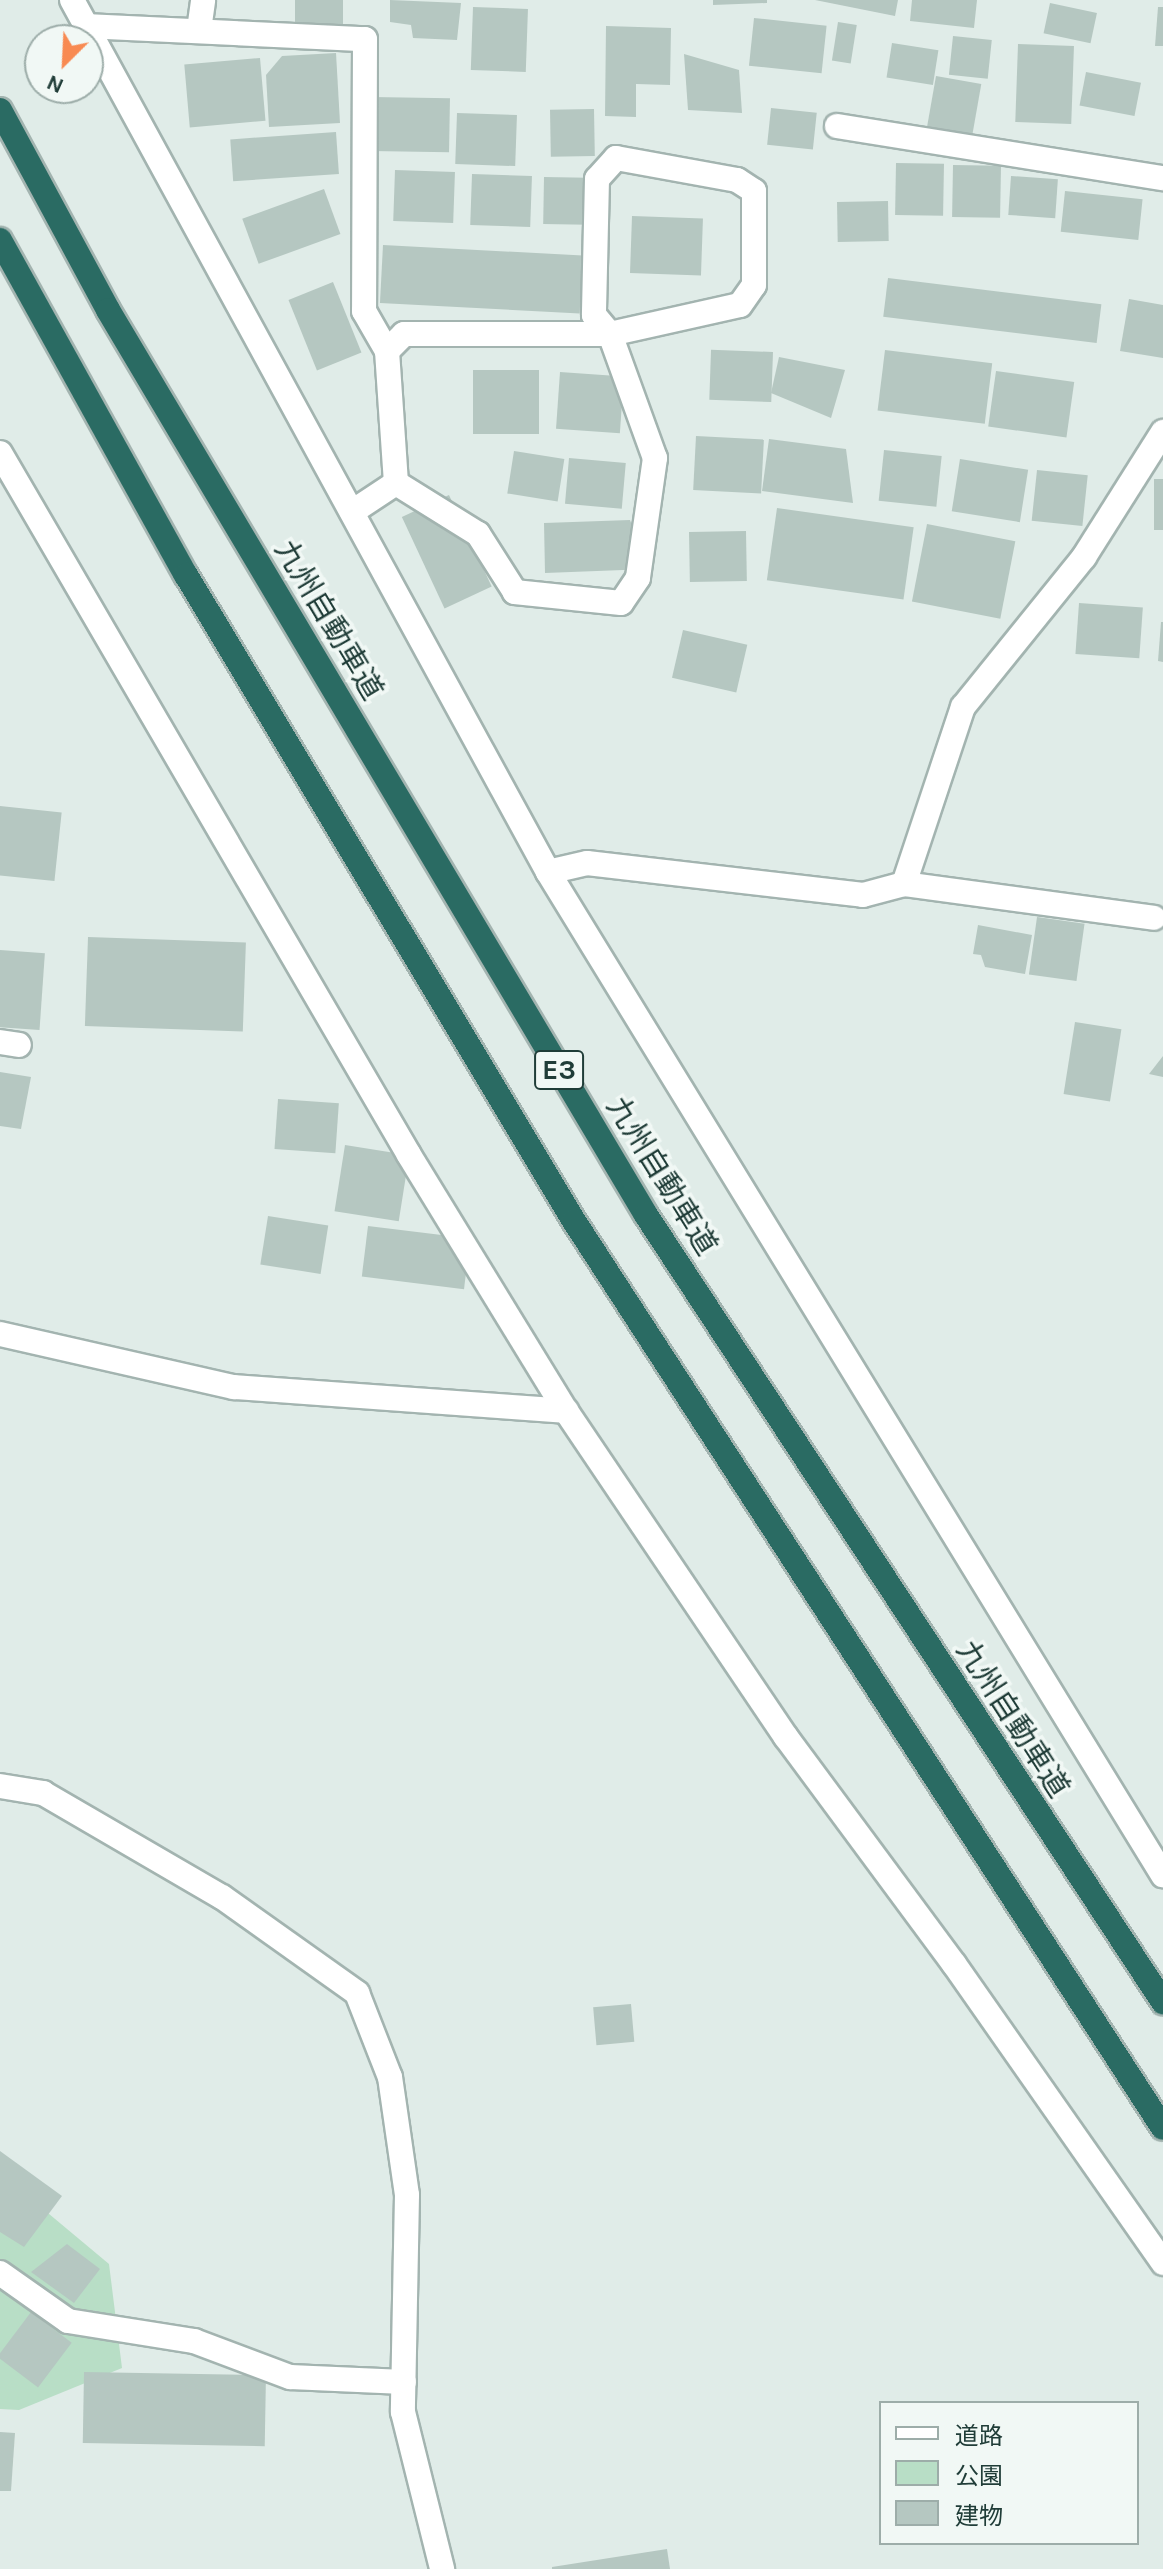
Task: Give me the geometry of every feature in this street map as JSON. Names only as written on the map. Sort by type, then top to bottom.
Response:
[{"type":"highway","name":"九州自動車道","points":[[0,110],[108,310],[646,1215],[1163,2002]]},
{"type":"highway","name":"E3","points":[[0,240],[186,575],[574,1221],[1163,2128]]},
{"type":"street","points":[[72,0],[84,24]]},
{"type":"street","points":[[199,30],[203,0]]},
{"type":"street","points":[[104,27],[365,39],[364,311],[387,351],[396,483]]},
{"type":"street","points":[[104,61],[548,872],[1163,1875]]},
{"type":"street","points":[[837,126],[1163,178]]},
{"type":"street","points":[[387,351],[404,334],[610,334],[740,305],[754,285],[754,191],[737,180],[616,158],[597,179],[594,315],[610,334],[655,458],[638,578],[621,603],[515,592],[478,534],[396,483]]},
{"type":"street","points":[[904,884],[963,707],[1084,557],[1163,432]]},
{"type":"street","points":[[0,453],[401,1141],[566,1411],[786,1737],[954,1964],[1163,2263]]},
{"type":"street","points":[[352,512],[396,483]]},
{"type":"street","points":[[548,872],[587,863],[863,895],[904,884],[1154,918]]},
{"type":"street","points":[[0,1334],[234,1387],[566,1411]]},
{"type":"street","points":[[0,1786],[43,1793],[222,1897],[357,1993],[390,2077],[407,2195],[403,2412],[442,2569]]},
{"type":"street","points":[[0,2273],[68,2321],[194,2341],[290,2377],[404,2382]]},
{"type":"green space","points":[[0,2173],[109,2264],[122,2368],[19,2410],[0,2409]]},
{"type":"building","points":[[295,0],[343,0],[343,30],[295,30]]},
{"type":"building","points":[[390,0],[461,3],[457,40],[413,38],[411,25],[390,22]]},
{"type":"building","points":[[713,0],[767,0],[767,3],[713,5]]},
{"type":"building","points":[[815,0],[898,0],[895,16]]},
{"type":"building","points":[[912,0],[977,0],[974,28],[910,21]]},
{"type":"building","points":[[1050,3],[1097,13],[1091,43],[1044,33]]},
{"type":"building","points":[[473,7],[528,9],[526,72],[471,70]]},
{"type":"building","points":[[1158,7],[1163,7],[1163,46],[1155,46]]},
{"type":"building","points":[[754,18],[827,26],[822,73],[749,66]]},
{"type":"building","points":[[838,22],[857,25],[851,63],[832,61]]},
{"type":"building","points":[[606,26],[671,28],[670,85],[636,84],[636,117],[605,116]]},
{"type":"building","points":[[953,36],[992,40],[988,79],[949,75]]},
{"type":"building","points":[[892,43],[938,50],[933,85],[887,78]]},
{"type":"building","points":[[1018,44],[1074,46],[1071,124],[1015,122]]},
{"type":"building","points":[[336,53],[340,123],[269,127],[266,75],[282,56]]},
{"type":"building","points":[[684,54],[739,70],[742,113],[688,110]]},
{"type":"building","points":[[260,58],[265,121],[190,127],[184,65]]},
{"type":"building","points":[[1086,72],[1141,83],[1134,116],[1080,105]]},
{"type":"building","points":[[936,76],[981,84],[972,135],[927,127]]},
{"type":"building","points":[[372,97],[450,98],[449,152],[371,151]]},
{"type":"building","points":[[771,108],[817,113],[813,150],[767,145]]},
{"type":"building","points":[[594,109],[595,156],[551,157],[550,110]]},
{"type":"building","points":[[457,113],[517,115],[515,166],[455,164]]},
{"type":"building","points":[[336,132],[339,174],[233,181],[230,139]]},
{"type":"building","points":[[896,163],[944,164],[943,216],[895,215]]},
{"type":"building","points":[[953,165],[1001,166],[1000,218],[952,217]]},
{"type":"building","points":[[395,170],[455,172],[453,223],[393,221]]},
{"type":"building","points":[[472,174],[532,176],[530,227],[470,225]]},
{"type":"building","points":[[1011,176],[1058,179],[1055,218],[1008,215]]},
{"type":"building","points":[[544,177],[588,178],[587,225],[543,224]]},
{"type":"building","points":[[324,189],[340,234],[259,264],[242,219]]},
{"type":"building","points":[[1065,191],[1143,199],[1138,240],[1061,232]]},
{"type":"building","points":[[888,201],[889,241],[838,242],[837,202]]},
{"type":"building","points":[[632,216],[703,218],[701,275],[630,273]]},
{"type":"building","points":[[383,245],[583,255],[580,313],[380,303]]},
{"type":"building","points":[[888,278],[1101,304],[1097,343],[883,317]]},
{"type":"building","points":[[333,282],[361,352],[317,370],[288,300]]},
{"type":"building","points":[[1129,299],[1163,305],[1163,358],[1120,351]]},
{"type":"building","points":[[711,350],[773,352],[771,402],[709,400]]},
{"type":"building","points":[[885,350],[992,363],[985,424],[878,411]]},
{"type":"building","points":[[779,357],[845,370],[831,418],[771,393]]},
{"type":"building","points":[[473,370],[539,370],[539,434],[473,434]]},
{"type":"building","points":[[996,371],[1074,382],[1066,437],[988,426]]},
{"type":"building","points":[[560,372],[624,376],[620,433],[556,429]]},
{"type":"building","points":[[696,436],[764,440],[761,493],[693,490]]},
{"type":"building","points":[[769,439],[846,449],[853,503],[762,491]]},
{"type":"building","points":[[884,450],[942,456],[936,507],[879,501]]},
{"type":"building","points":[[514,451],[564,459],[558,501],[507,493]]},
{"type":"building","points":[[569,458],[626,463],[622,509],[565,504]]},
{"type":"building","points":[[960,459],[1028,470],[1020,522],[952,511]]},
{"type":"building","points":[[1037,470],[1088,475],[1082,526],[1032,521]]},
{"type":"building","points":[[1154,479],[1163,479],[1163,530],[1154,530]]},
{"type":"building","points":[[449,495],[492,587],[445,609],[402,517]]},
{"type":"building","points":[[777,508],[914,527],[903,599],[767,580]]},
{"type":"building","points":[[630,520],[649,569],[545,573],[544,523]]},
{"type":"building","points":[[927,524],[1015,541],[1000,619],[912,602]]},
{"type":"building","points":[[746,531],[747,581],[690,582],[689,532]]},
{"type":"building","points":[[1079,603],[1143,607],[1139,658],[1075,654]]},
{"type":"building","points":[[1163,622],[1163,662],[1158,661]]},
{"type":"building","points":[[683,630],[747,645],[736,693],[672,678]]},
{"type":"building","points":[[0,806],[62,812],[54,881],[0,875]]},
{"type":"building","points":[[1037,917],[1085,924],[1076,981],[1029,974]]},
{"type":"building","points":[[978,925],[1032,935],[1025,974],[985,967],[981,955],[973,954]]},
{"type":"building","points":[[88,937],[246,943],[243,1031],[85,1026]]},
{"type":"building","points":[[0,950],[45,953],[40,1030],[0,1027]]},
{"type":"building","points":[[1075,1022],[1121,1029],[1110,1101],[1064,1094]]},
{"type":"building","points":[[1163,1056],[1163,1077],[1149,1074]]},
{"type":"building","points":[[0,1072],[31,1077],[21,1129],[0,1126]]},
{"type":"building","points":[[278,1099],[339,1103],[335,1153],[275,1149]]},
{"type":"building","points":[[345,1145],[409,1155],[399,1221],[335,1211]]},
{"type":"building","points":[[268,1216],[328,1226],[321,1274],[260,1264]]},
{"type":"building","points":[[368,1226],[470,1239],[464,1289],[362,1277]]},
{"type":"building","points":[[631,2004],[634,2042],[596,2045],[593,2007]]},
{"type":"building","points":[[0,2151],[62,2196],[24,2247],[0,2232]]},
{"type":"building","points":[[67,2244],[100,2269],[74,2303],[31,2272]]},
{"type":"building","points":[[31,2312],[72,2343],[38,2387],[0,2359],[0,2353]]},
{"type":"building","points":[[84,2372],[266,2375],[265,2446],[83,2443]]},
{"type":"building","points":[[0,2432],[15,2433],[11,2491],[0,2491]]},
{"type":"building","points":[[667,2549],[670,2569],[552,2569],[552,2567]]}]
